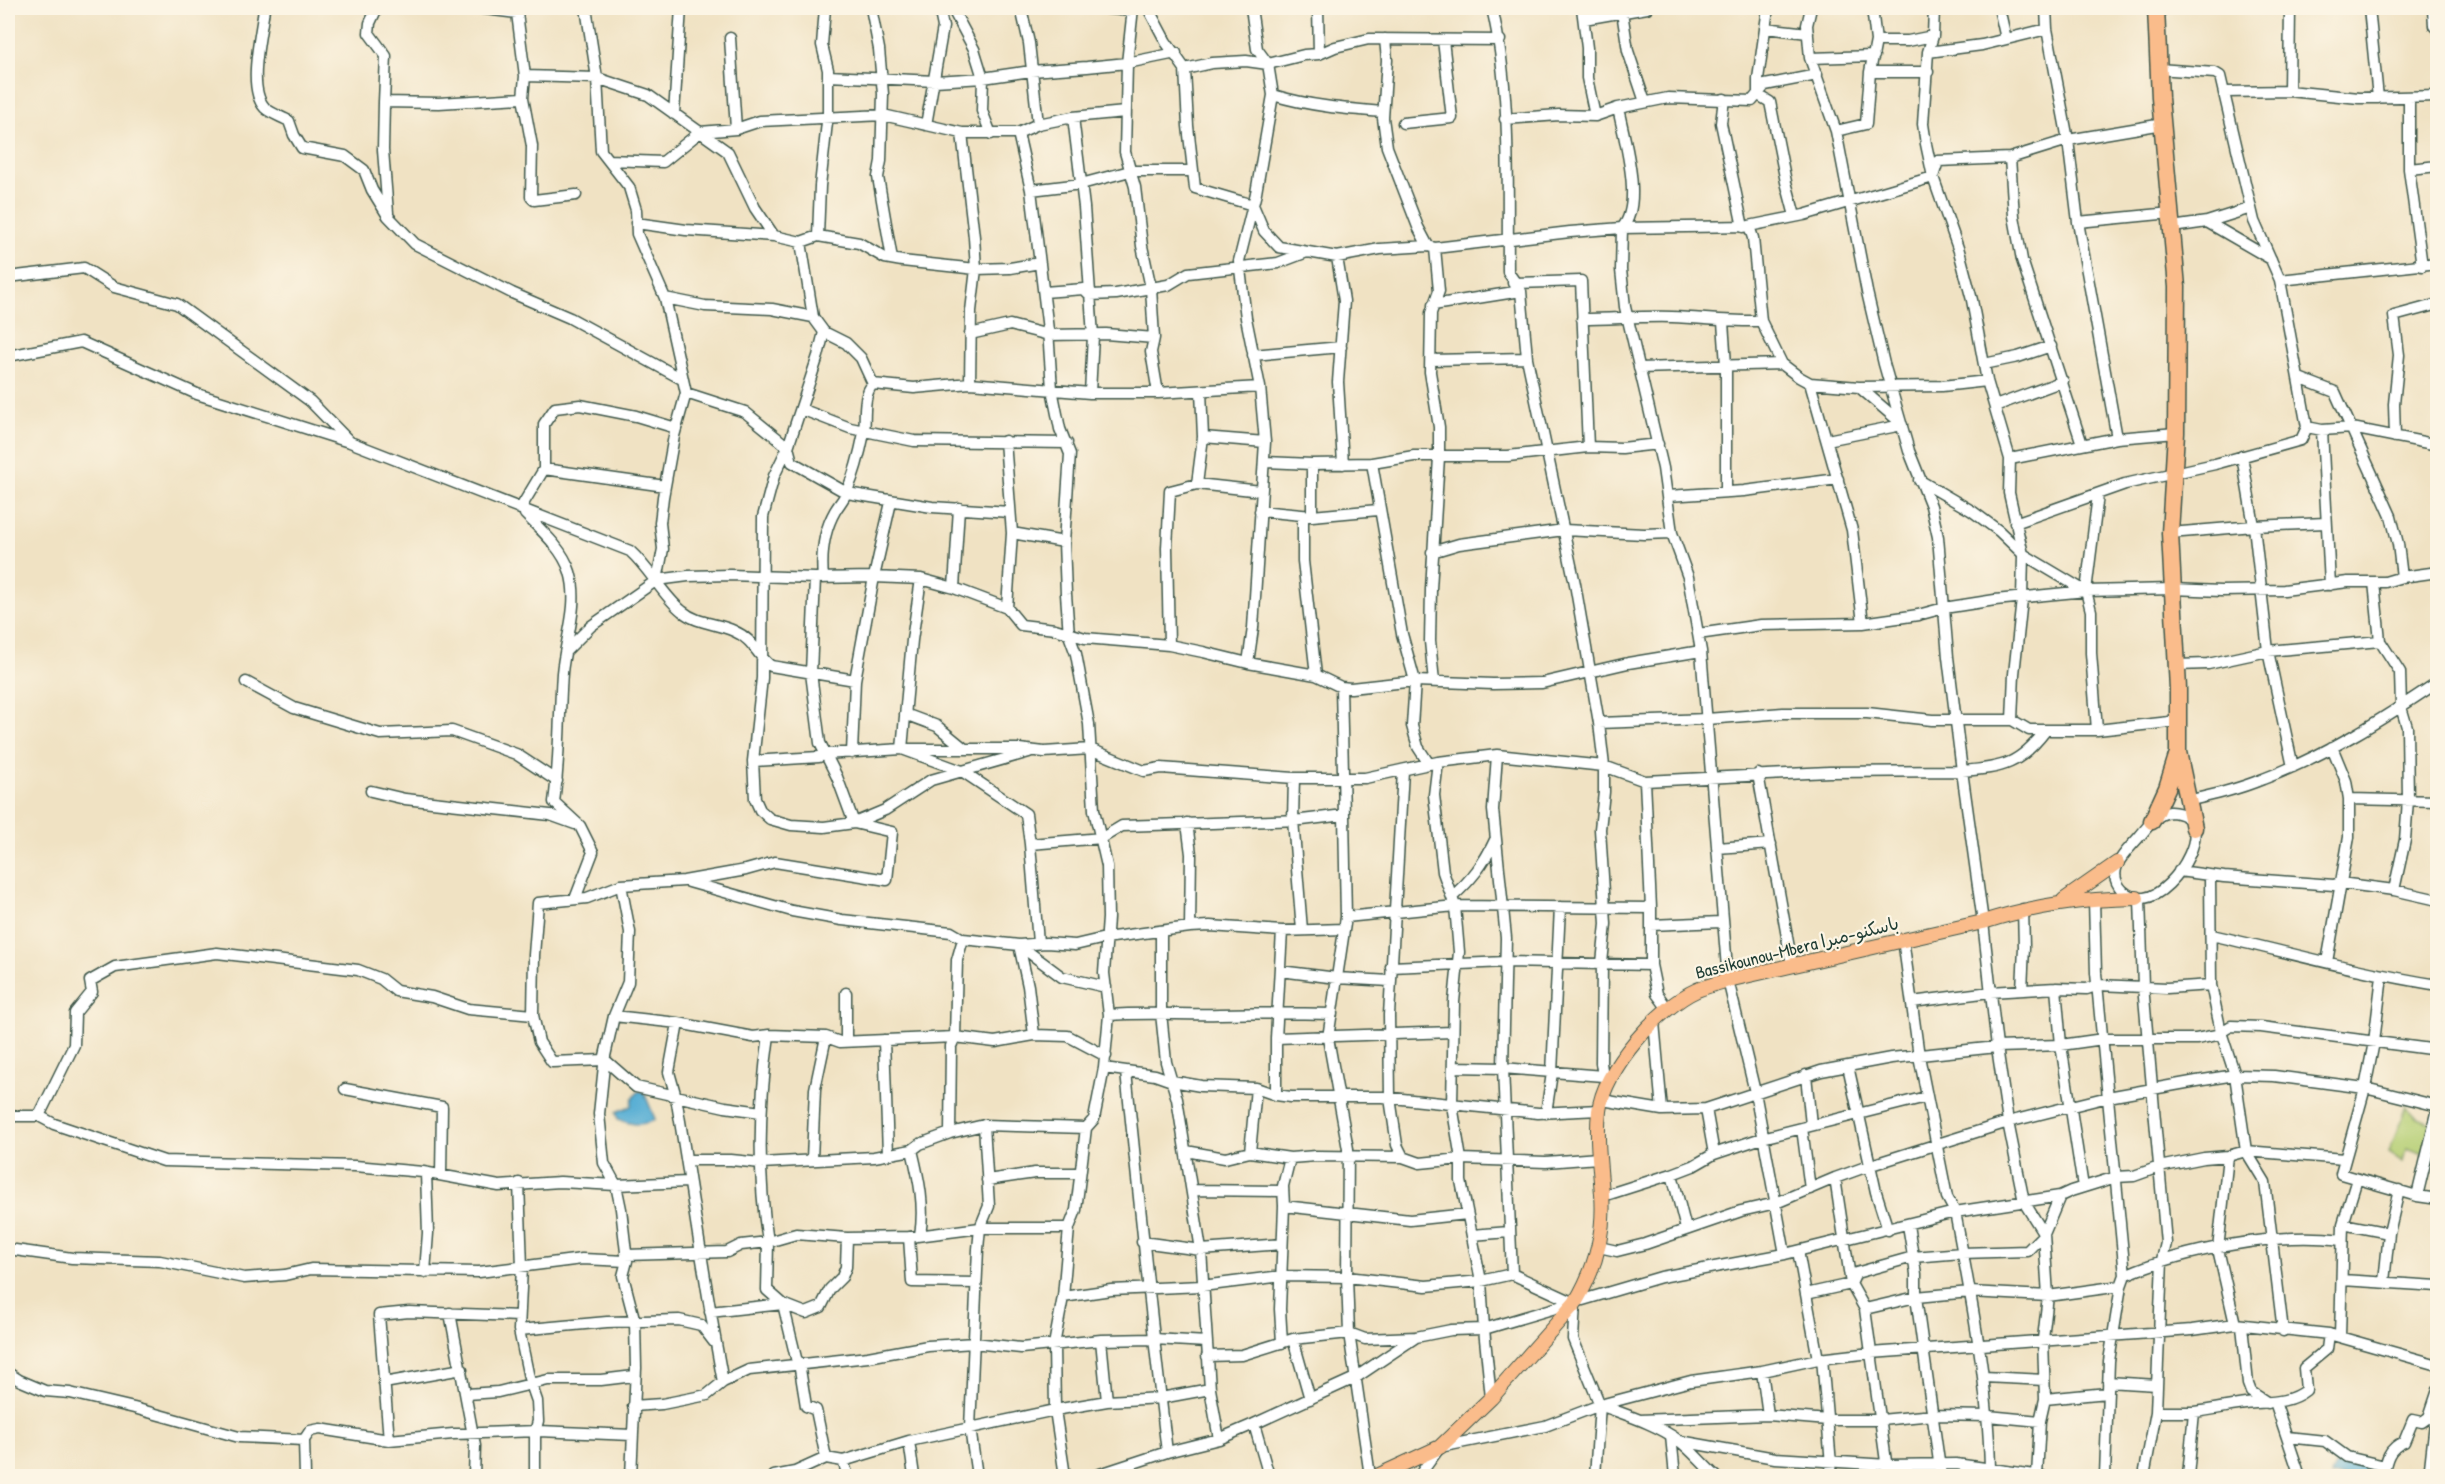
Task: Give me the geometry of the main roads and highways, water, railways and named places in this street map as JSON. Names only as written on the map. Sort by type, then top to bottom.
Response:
[{"type":"highway","points":[[2156,8],[2158,69],[2177,287],[2176,433],[2170,533],[2179,721],[2178,752],[2194,828]]},
{"type":"highway","points":[[2152,822],[2167,788],[2178,752]]},
{"type":"main road","name":"Bassikounou-Mbera باسكنو-مبرا","points":[[2060,902],[2090,884],[2117,863]]},
{"type":"main road","name":"Bassikounou-Mbera باسكنو-مبرا","points":[[1377,1476],[1440,1447],[1491,1398],[1575,1303],[1584,1288],[1599,1247],[1603,1196],[1598,1158],[1601,1105],[1606,1079],[1634,1044],[1668,1009],[1697,990],[1728,980],[1983,922],[2023,909],[2060,902],[2139,898]]},
{"type":"water","points":[[639,1091],[644,1092],[655,1119],[637,1124],[618,1119],[616,1112],[631,1106],[632,1099]]},
{"type":"water","points":[[2358,1460],[2375,1476],[2331,1476],[2335,1466]]}]
